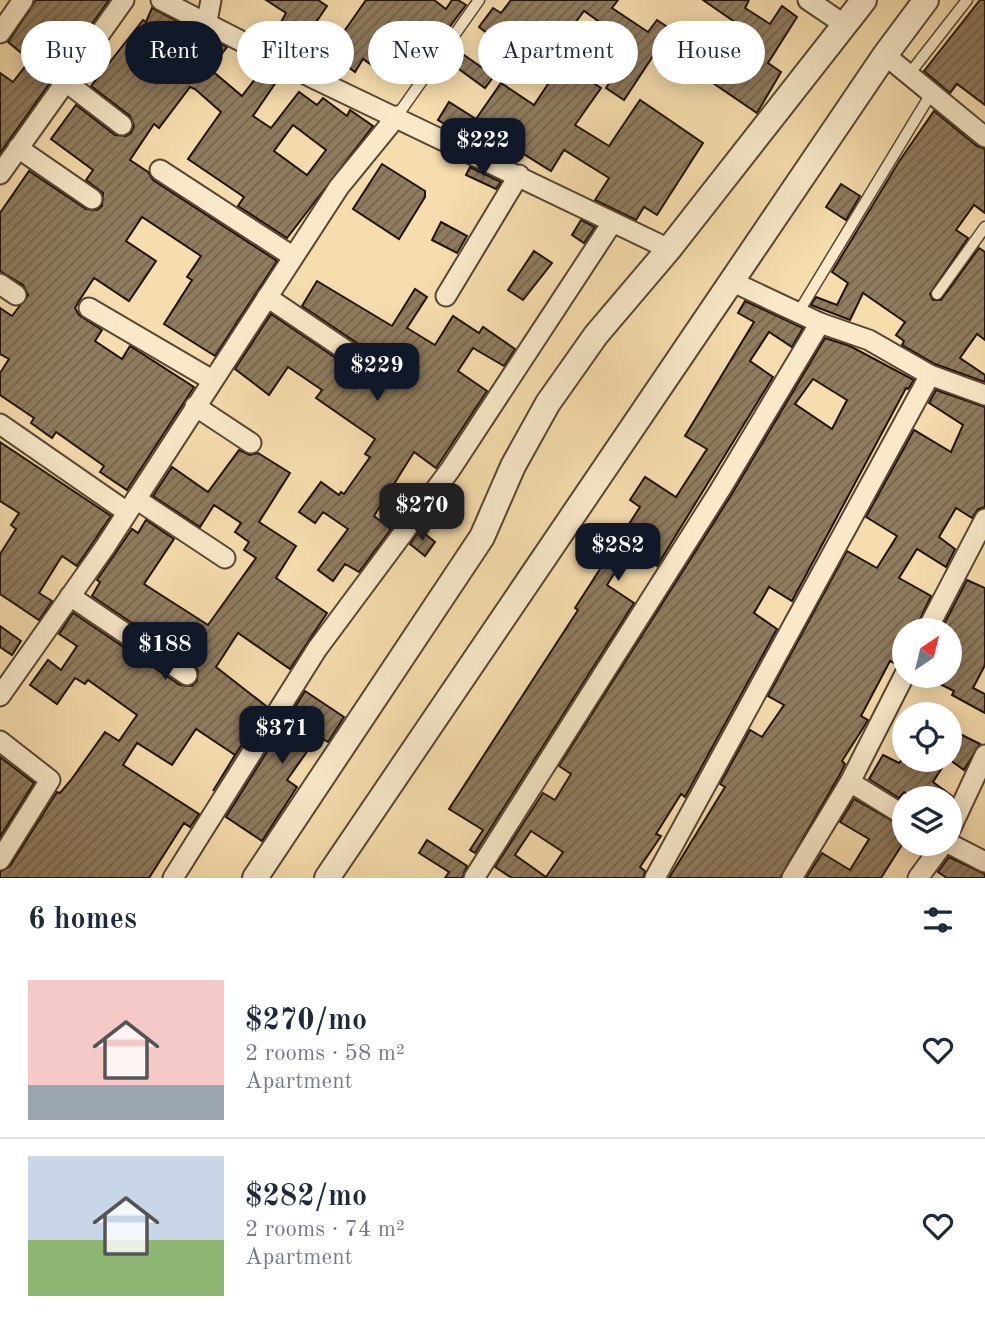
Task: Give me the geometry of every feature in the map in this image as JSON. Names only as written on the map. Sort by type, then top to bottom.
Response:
[{"type":"street","points":[[0,33],[23,0]]},
{"type":"street","points":[[109,21],[124,0]]},
{"type":"street","points":[[161,0],[207,21],[211,0]]},
{"type":"street","points":[[808,0],[845,25]]},
{"type":"street","points":[[255,878],[482,537],[513,466],[548,403],[596,335],[669,250],[864,0]]},
{"type":"street","points":[[327,878],[885,55],[926,0]]},
{"type":"street","points":[[223,30],[317,80],[397,116],[669,250]]},
{"type":"street","points":[[885,55],[985,137]]},
{"type":"street","points":[[0,174],[65,84]]},
{"type":"street","points":[[69,84],[122,125]]},
{"type":"street","points":[[0,696],[132,505],[339,187],[397,116]]},
{"type":"street","points":[[18,148],[92,200]]},
{"type":"street","points":[[160,170],[292,256]]},
{"type":"street","points":[[446,296],[519,176]]},
{"type":"street","points":[[173,878],[317,649],[450,470],[612,223]]},
{"type":"street","points":[[733,282],[820,323],[869,340],[930,375],[985,395]]},
{"type":"street","points":[[267,297],[384,376]]},
{"type":"street","points":[[89,308],[212,380]]},
{"type":"street","points":[[474,878],[713,501],[820,323]]},
{"type":"street","points":[[655,878],[930,375]]},
{"type":"street","points":[[195,406],[251,443]]},
{"type":"street","points":[[0,424],[225,558]]},
{"type":"street","points":[[933,618],[985,519]]},
{"type":"street","points":[[70,596],[187,675]]},
{"type":"street","points":[[793,878],[850,782],[898,688]]},
{"type":"street","points":[[0,741],[50,780],[0,860]]},
{"type":"street","points":[[962,804],[985,755]]},
{"type":"street","points":[[850,782],[892,808]]},
{"type":"street","points":[[962,850],[985,862]]},
{"type":"street","points":[[918,878],[934,856]]},
{"type":"lane","points":[[397,116],[480,0]]},
{"type":"lane","points":[[910,74],[967,0]]},
{"type":"lane","points":[[798,313],[932,92]]},
{"type":"lane","points":[[937,294],[985,227]]},
{"type":"building","points":[[36,0],[109,0],[94,21],[22,21]]},
{"type":"building","points":[[266,0],[318,0],[327,6],[317,21],[282,21],[286,13]]},
{"type":"building","points":[[366,0],[434,0],[446,9],[452,0],[466,5],[454,21],[368,21],[368,63],[363,59],[355,72],[354,21],[351,21]]},
{"type":"building","points":[[511,0],[618,0],[612,8],[632,21],[598,21],[584,11],[577,21],[483,21],[493,8],[501,13]]},
{"type":"building","points":[[703,0],[749,0],[745,8],[770,24],[782,6],[797,17],[768,63],[781,72],[757,113],[714,84],[765,84],[765,21],[733,21]]},
{"type":"building","points":[[980,0],[985,0],[985,105],[957,84],[950,93],[924,71]]},
{"type":"building","points":[[152,8],[177,21],[146,21]]},
{"type":"building","points":[[21,22],[21,53],[8,42]]},
{"type":"building","points":[[638,25],[648,32],[652,27],[652,58],[638,79]]},
{"type":"building","points":[[125,43],[125,84],[223,84],[223,80],[242,96],[251,84],[275,84],[253,116],[271,128],[299,92],[317,105],[323,98],[347,116],[350,110],[373,126],[287,238],[238,206],[244,197],[188,159],[221,112],[195,89],[190,87],[159,128],[154,124],[130,160],[148,172],[153,180],[277,261],[215,356],[164,324],[192,280],[187,277],[201,256],[142,217],[126,241],[156,261],[129,301],[94,278],[75,308],[79,315],[102,330],[95,341],[122,359],[130,346],[194,387],[127,490],[100,472],[104,466],[56,432],[52,438],[31,423],[34,418],[0,395],[0,373],[9,359],[0,354],[0,308],[12,316],[28,295],[23,285],[0,271],[0,213],[29,171],[86,209],[97,210],[102,206],[103,193],[86,180],[93,170],[51,139],[76,105],[115,135],[126,136],[131,133],[134,126],[130,116],[91,86],[111,84],[111,61]],"holes":[[[293,125],[326,150],[307,175],[274,151]]]},
{"type":"building","points":[[464,55],[478,65],[478,83],[464,73]]},
{"type":"building","points":[[21,72],[21,84],[49,84],[0,153],[0,73],[13,82]]},
{"type":"building","points":[[500,84],[534,105],[548,84],[595,84],[601,88],[575,125],[609,146],[640,100],[703,143],[657,215],[644,207],[636,220],[595,200],[609,178],[564,150],[551,171],[517,150],[511,160],[448,129],[449,127],[438,120],[449,102],[476,119]]},
{"type":"building","points":[[608,84],[635,84],[624,100],[606,88]]},
{"type":"building","points":[[934,111],[977,146],[985,149],[985,213],[974,205],[956,230],[968,238],[930,294],[933,300],[941,300],[979,248],[985,252],[985,340],[977,334],[960,358],[985,375],[985,382],[935,364],[902,345],[904,341],[896,335],[905,322],[863,293],[850,320],[811,305],[816,297],[837,305],[848,283],[832,272],[900,160]]},
{"type":"building","points":[[382,164],[425,191],[425,197],[399,239],[353,209]]},
{"type":"building","points":[[470,167],[501,182],[496,189],[466,175]]},
{"type":"building","points":[[841,184],[860,196],[846,220],[826,207]]},
{"type":"building","points":[[581,220],[595,227],[584,243],[572,235]]},
{"type":"building","points":[[441,222],[467,236],[457,253],[432,240]]},
{"type":"building","points":[[534,251],[552,263],[523,300],[508,290]]},
{"type":"building","points":[[317,281],[392,326],[415,289],[427,297],[407,328],[435,345],[453,316],[479,333],[483,327],[515,349],[504,366],[473,348],[458,371],[487,391],[436,468],[414,452],[374,516],[391,529],[359,572],[345,564],[333,581],[318,570],[348,529],[323,512],[315,523],[299,512],[321,482],[339,495],[341,492],[344,494],[370,457],[365,454],[375,439],[316,398],[322,390],[288,367],[269,395],[235,369],[271,314],[377,386],[384,388],[394,383],[396,376],[391,366],[302,306]]},
{"type":"building","points":[[745,301],[803,328],[792,347],[769,332],[750,361],[773,377],[657,566],[630,549],[607,585],[634,603],[475,853],[470,850],[483,830],[449,809],[578,610],[575,608],[640,507],[630,500],[645,477],[676,497],[707,449],[685,436],[754,322],[738,313]]},
{"type":"building","points":[[825,338],[850,346],[914,380],[908,389],[906,388],[792,601],[769,587],[754,613],[777,629],[685,797],[681,794],[656,834],[661,836],[640,867],[645,871],[643,878],[512,878],[495,867],[543,793],[555,800],[571,774],[559,766],[730,497]],"holes":[[[813,379],[847,400],[832,429],[795,404]],[[531,831],[563,852],[546,877],[515,855]]]},
{"type":"building","points":[[936,390],[985,407],[985,507],[978,509],[972,518],[956,508],[939,537],[955,549],[946,567],[917,549],[899,578],[931,596],[921,618],[892,618],[892,662],[890,661],[861,716],[868,720],[842,761],[845,764],[839,776],[780,878],[669,878],[725,787],[720,784],[750,730],[762,737],[784,705],[768,696],[847,551],[877,568],[897,536],[866,517],[914,430],[951,452],[963,425],[929,403]]},
{"type":"building","points":[[0,442],[111,516],[77,566],[62,556],[39,593],[52,601],[39,620],[0,594],[0,554],[16,529],[11,525],[19,513],[0,501]]},
{"type":"building","points":[[239,450],[250,455],[258,453],[290,473],[259,522],[296,546],[276,578],[327,613],[290,669],[238,633],[216,667],[266,706],[213,791],[235,755],[196,729],[172,765],[137,743],[123,765],[199,814],[190,827],[184,823],[149,878],[0,878],[0,872],[10,866],[57,792],[60,793],[71,780],[105,732],[119,741],[137,715],[88,680],[85,684],[75,678],[57,704],[30,685],[48,660],[61,670],[77,646],[59,634],[73,613],[180,685],[192,686],[197,681],[198,670],[194,665],[92,596],[100,582],[97,580],[132,529],[138,533],[146,520],[174,539],[144,584],[208,625],[256,558],[244,550],[249,542],[235,532],[241,523],[214,505],[200,527],[153,496],[172,467],[208,492]]},
{"type":"building","points":[[420,530],[435,542],[425,556],[410,544]]},
{"type":"building","points":[[967,580],[985,588],[985,665],[973,688],[985,694],[985,713],[952,695],[954,691],[948,688],[962,688],[962,618],[947,618]]},
{"type":"building","points":[[0,626],[21,641],[12,655],[0,647]]},
{"type":"building","points":[[305,691],[344,717],[328,742],[318,736],[287,780],[297,787],[262,841],[226,817]]},
{"type":"building","points":[[962,735],[980,744],[964,770],[962,769]]},
{"type":"building","points":[[883,755],[892,760],[892,772],[939,772],[933,782],[938,786],[892,786],[892,794],[869,779]]},
{"type":"building","points":[[0,757],[34,783],[0,837]]},
{"type":"building","points":[[854,799],[892,821],[892,856],[895,856],[881,878],[806,878],[822,853],[850,870],[869,839],[840,822]]},
{"type":"building","points":[[427,840],[467,866],[462,878],[445,878],[449,872],[419,853]]},
{"type":"building","points":[[949,857],[985,874],[985,878],[947,878],[938,872]]}]
